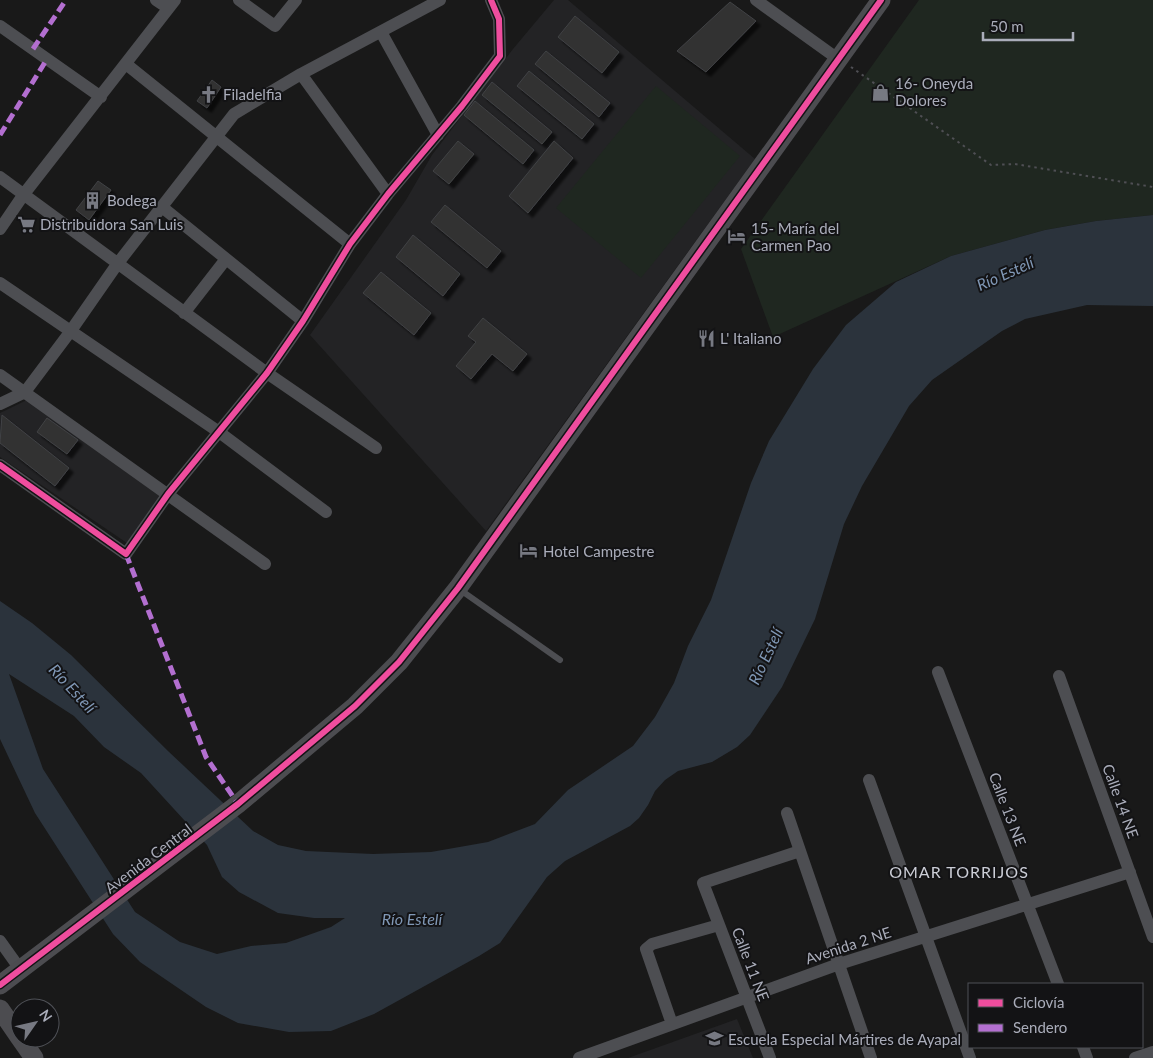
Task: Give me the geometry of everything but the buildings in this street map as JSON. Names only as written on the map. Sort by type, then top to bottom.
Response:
[{"type":"street","points":[[0,229],[24,194],[172,4],[156,0]]},
{"type":"street","points":[[239,0],[274,26],[296,0]]},
{"type":"street","points":[[0,465],[126,554],[168,494],[267,373],[303,321],[350,244],[500,56],[499,19],[491,0]]},
{"type":"street","points":[[756,0],[838,59]]},
{"type":"street","name":"Avenida Central","points":[[0,985],[238,804],[381,681],[458,588],[881,0]]},
{"type":"street","points":[[0,404],[25,392],[70,332],[118,262],[234,114],[301,74],[437,1]]},
{"type":"street","points":[[0,26],[101,97]]},
{"type":"street","points":[[381,32],[438,135]]},
{"type":"street","points":[[126,64],[218,136],[350,244]]},
{"type":"street","points":[[301,74],[388,194]]},
{"type":"street","points":[[0,177],[267,373],[376,448]]},
{"type":"street","points":[[162,207],[303,321]]},
{"type":"street","points":[[184,313],[226,258]]},
{"type":"street","points":[[0,283],[219,432],[326,512]]},
{"type":"street","points":[[0,375],[265,564]]},
{"type":"street","name":"Calle 13 NE","points":[[938,672],[1058,983]]},
{"type":"street","name":"Calle 14 NE","points":[[1059,676],[1153,936]]},
{"type":"street","points":[[869,780],[970,1058]]},
{"type":"street","points":[[787,813],[871,1058]]},
{"type":"street","name":"Calle 11 NE","points":[[770,1058],[703,882],[800,851]]},
{"type":"street","name":"Avenida 2 NE","points":[[579,1058],[839,964],[1130,872]]},
{"type":"street","points":[[672,1024],[646,949],[652,944],[719,925]]},
{"type":"street","points":[[0,941],[20,969]]},
{"type":"street","points":[[0,1009],[10,1024]]},
{"type":"street","points":[[1136,1058],[1153,1052]]},
{"type":"lane","points":[[458,588],[560,660]]},
{"type":"path","points":[[838,59],[991,165],[1015,164],[1153,187]]},
{"type":"shaded area","points":[[554,0],[568,0],[755,159],[486,531],[310,335],[406,200],[432,155],[513,49]]},
{"type":"shaded area","points":[[919,0],[1153,0],[1153,215],[1096,221],[1045,230],[951,256],[773,337],[741,249]]},
{"type":"shaded area","points":[[656,86],[740,156],[641,278],[556,208]]},
{"type":"shaded area","points":[[27,400],[160,495],[127,543],[0,457],[0,413]]},
{"type":"shaded area","name":"Escuela Especial Mártires de Ayapal","points":[[737,1019],[753,1058],[628,1058]]},
{"type":"water","name":"Río Estelí","points":[[1153,215],[1153,306],[1087,305],[1025,319],[1002,331],[932,380],[909,406],[862,486],[844,524],[815,619],[782,687],[750,735],[737,747],[712,762],[678,771],[665,780],[655,791],[639,818],[630,826],[565,861],[547,877],[500,943],[479,956],[374,1014],[331,1031],[289,1032],[238,1023],[206,1007],[140,962],[113,934],[35,813],[0,739],[0,601],[32,623],[71,655],[168,751],[253,831],[278,845],[306,851],[373,854],[431,852],[488,842],[535,824],[568,790],[633,746],[655,717],[674,683],[688,646],[711,600],[751,483],[769,441],[813,369],[846,325],[896,282],[951,256],[1045,230],[1096,221]],"holes":[[[9,674],[74,716],[104,747],[141,773],[207,845],[222,877],[239,892],[278,913],[314,918],[345,918],[331,927],[286,943],[251,946],[217,954],[180,942],[135,912],[43,769]]]},
{"type":"marked path","points":[[33,49],[66,0]]},
{"type":"marked path","points":[[0,135],[47,59]]},
{"type":"marked path","points":[[126,554],[206,757],[238,804]]},
{"type":"cycle path","points":[[0,465],[126,554],[168,494],[267,373],[303,321],[350,244],[500,56],[499,19],[491,0]]},
{"type":"cycle path","points":[[0,985],[238,804],[355,706],[399,662],[458,588],[881,0]]},
{"type":"place","name":"16- Oneyda Dolores","points":[[881,92]]},
{"type":"place","name":"Filadelfia","points":[[209,94]]},
{"type":"place","name":"Bodega","points":[[93,200]]},
{"type":"place","name":"Distribuidora San Luis","points":[[26,224]]},
{"type":"place","name":"15- María del Carmen Pao","points":[[737,237]]},
{"type":"place","name":"L' Italiano","points":[[706,338]]},
{"type":"place","name":"Hotel Campestre","points":[[529,551]]},
{"type":"place","name":"Escuela Especial Mártires de Ayapal","points":[[714,1039]]},
{"type":"district","name":"OMAR TORRIJOS","points":[[959,871]]}]
